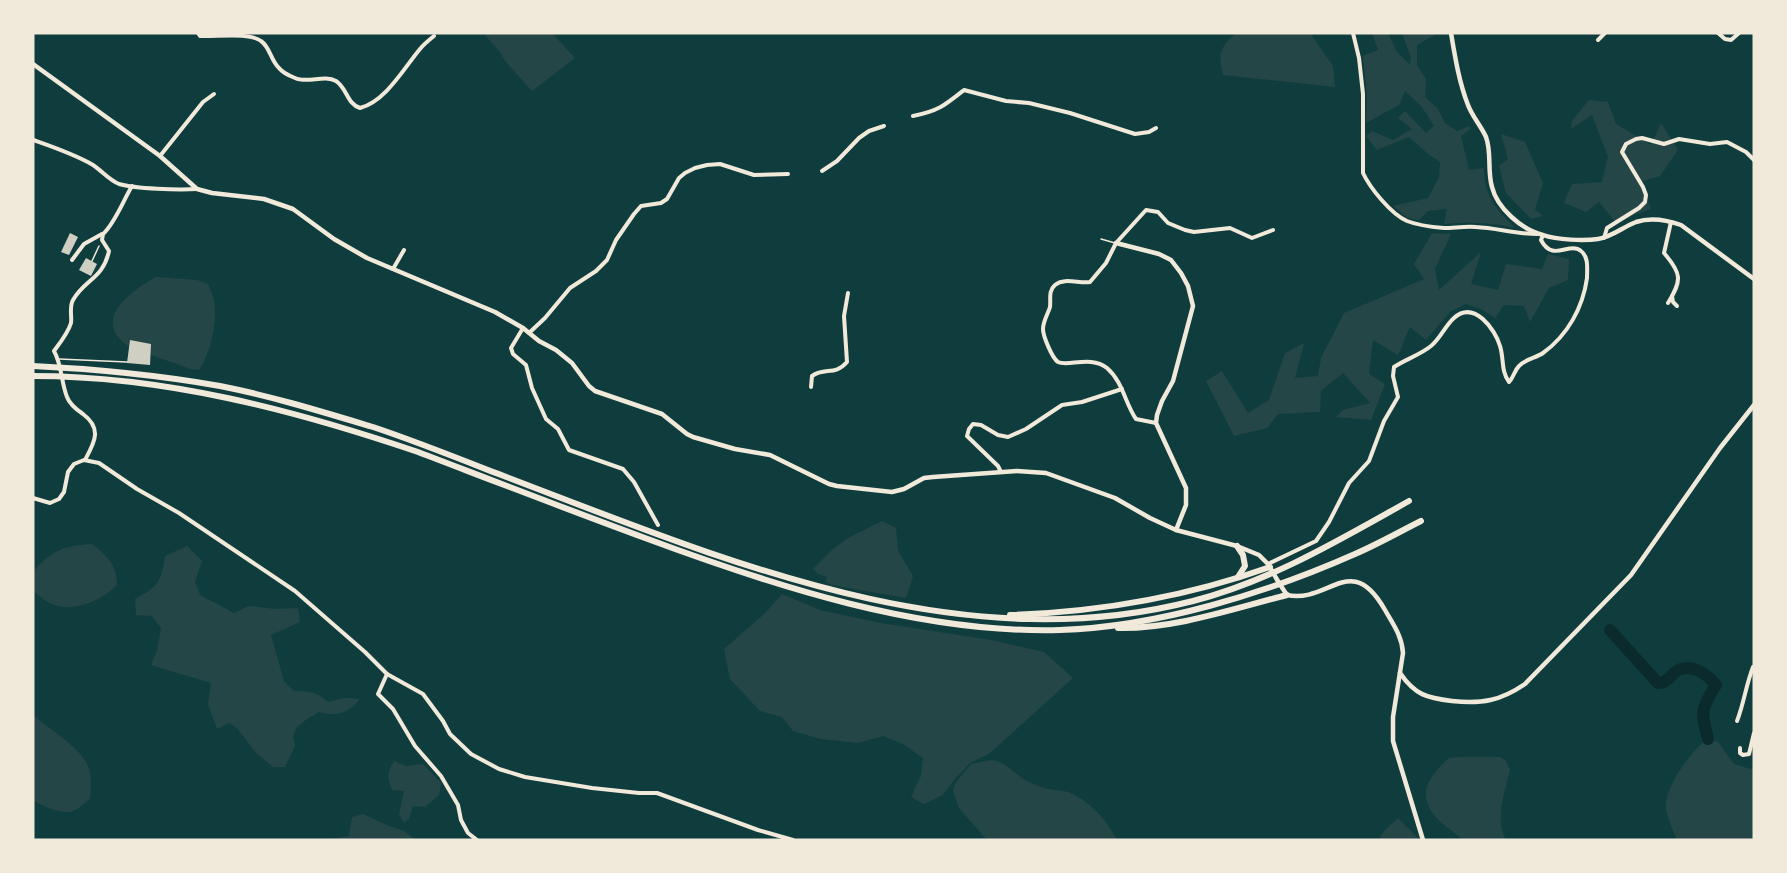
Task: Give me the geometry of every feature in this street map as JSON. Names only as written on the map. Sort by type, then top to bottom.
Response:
[{"type":"highway","points":[[33,366],[134,373],[222,387],[290,404],[421,444],[711,553],[827,589],[878,601],[970,616],[1056,619],[1097,617],[1189,602],[1234,589],[1287,567],[1409,501]]},
{"type":"highway","points":[[33,376],[137,382],[219,396],[288,412],[418,452],[598,521],[762,580],[856,605],[952,623],[1017,630],[1099,627],[1191,610],[1292,579],[1356,554],[1421,521]]},
{"type":"highway","points":[[1235,579],[1245,566],[1243,555],[1237,546]]},
{"type":"highway","points":[[970,616],[1102,608],[1174,595],[1235,579],[1269,565]]},
{"type":"highway","points":[[1099,627],[1133,628],[1177,623],[1287,595]]},
{"type":"street","points":[[198,33],[200,36],[250,37],[260,40],[279,68],[294,78],[304,81],[328,79],[338,82],[355,107],[360,108],[373,103],[399,79],[421,47],[434,36]]},
{"type":"street","points":[[1353,33],[1359,58],[1363,94],[1363,173],[1368,183],[1402,218],[1409,222],[1445,228],[1473,226],[1522,234],[1579,239],[1604,238],[1636,222],[1648,220],[1671,222],[1681,225],[1754,279]]},
{"type":"street","points":[[1451,33],[1461,84],[1469,107],[1485,135],[1489,148],[1490,179],[1496,199],[1509,215],[1529,230],[1541,235]]},
{"type":"street","points":[[1598,40],[1605,33]]},
{"type":"street","points":[[1718,33],[1725,39],[1731,40],[1739,33]]},
{"type":"street","points":[[33,64],[160,156],[197,189]]},
{"type":"street","points":[[913,116],[942,108],[964,90],[1006,101],[1029,103],[1070,113],[1135,134],[1149,132],[1156,128]]},
{"type":"street","points":[[160,156],[203,102],[214,94]]},
{"type":"street","points":[[822,171],[837,161],[859,138],[884,126]]},
{"type":"street","points":[[1604,238],[1607,228],[1645,202],[1646,195],[1643,187],[1622,152],[1629,142],[1642,138],[1664,144],[1679,139],[1710,144],[1726,142],[1746,152],[1754,160]]},
{"type":"street","points":[[33,140],[92,164],[116,183],[182,190],[197,189],[282,204],[300,213],[334,239],[367,258],[495,312],[523,328],[572,363],[595,391],[662,414],[693,437],[735,449],[770,455],[829,484],[892,492],[904,489],[924,478],[1001,472],[1046,472],[1115,498],[1176,530],[1237,546],[1259,555],[1269,565],[1287,595],[1303,596],[1340,582],[1366,585],[1381,603],[1400,638],[1403,653],[1393,717],[1393,741],[1423,840]]},
{"type":"street","points":[[529,333],[570,288],[596,271],[607,260],[620,234],[641,206],[661,203],[667,199],[679,178],[686,173],[701,166],[720,164],[754,175],[789,174]]},
{"type":"street","points":[[72,260],[84,244],[102,237],[111,227],[132,186]]},
{"type":"street","points":[[1156,423],[1136,419],[1115,375],[1104,366],[1084,362],[1062,363],[1057,361],[1047,343],[1043,328],[1054,286],[1064,282],[1090,282],[1107,263],[1116,243],[1146,210],[1158,212],[1168,223],[1194,232],[1230,228],[1252,238],[1273,230]]},
{"type":"street","points":[[1668,303],[1680,277],[1675,266],[1664,253],[1671,222]]},
{"type":"street","points":[[1269,565],[1316,541],[1329,522],[1349,483],[1369,460],[1381,426],[1398,397],[1393,376],[1394,367],[1431,346],[1453,318],[1460,313],[1469,312],[1485,320],[1500,346],[1505,377],[1509,382],[1520,365],[1542,354],[1565,333],[1583,295],[1587,276],[1586,256],[1577,249],[1558,252],[1549,250],[1544,246],[1541,235]]},
{"type":"street","points":[[84,460],[95,441],[94,425],[68,400],[58,358],[54,351],[70,324],[71,303],[77,294],[102,271],[107,260],[109,251],[102,237]]},
{"type":"street","points":[[1116,243],[1159,254],[1171,260],[1184,279],[1193,306],[1173,381],[1162,401],[1156,423],[1186,488],[1186,505],[1176,530]]},
{"type":"street","points":[[393,269],[404,250]]},
{"type":"street","points":[[811,387],[812,376],[818,372],[839,370],[847,362],[844,316],[848,293]]},
{"type":"street","points":[[1672,296],[1677,306]]},
{"type":"street","points":[[523,328],[511,348],[513,354],[526,365],[532,388],[546,419],[558,429],[569,450],[623,469],[634,482],[658,525]]},
{"type":"street","points":[[1001,472],[998,466],[967,436],[973,424],[981,425],[998,435],[1008,437],[1026,429],[1062,405],[1082,402],[1122,389]]},
{"type":"street","points":[[1400,672],[1410,686],[1429,698],[1468,703],[1492,701],[1525,684],[1631,575],[1720,448],[1754,405]]},
{"type":"street","points":[[33,498],[50,503],[59,499],[64,492],[68,472],[74,464],[84,460],[99,463],[137,489],[179,513],[295,591],[387,674],[423,694],[450,734],[471,754],[499,769],[525,777],[592,788],[657,793],[793,840]]},
{"type":"street","points":[[1737,721],[1743,708],[1746,685],[1753,667]]},
{"type":"street","points":[[387,674],[378,694],[393,709],[416,746],[441,776],[458,805],[461,820],[468,833],[477,840]]},
{"type":"street","points":[[1743,708],[1750,706]]},
{"type":"street","points":[[1740,748],[1740,753],[1743,755],[1749,754],[1754,733]]},
{"type":"lane","points":[[1101,239],[1116,243]]},
{"type":"lane","points":[[58,358],[127,362]]},
{"type":"path","points":[[92,261],[102,237]]},
{"type":"shaded area","points":[[483,33],[552,33],[575,58],[532,91]]},
{"type":"shaded area","points":[[1236,33],[1310,33],[1333,66],[1335,87],[1223,75],[1221,52]]},
{"type":"shaded area","points":[[1372,33],[1388,33],[1396,51],[1410,65],[1411,58],[1402,33],[1438,33],[1417,45],[1417,65],[1426,79],[1425,97],[1438,109],[1445,123],[1457,131],[1469,126],[1471,129],[1461,136],[1469,170],[1484,168],[1486,187],[1492,201],[1515,228],[1480,223],[1444,224],[1447,209],[1428,211],[1419,220],[1408,218],[1393,206],[1428,198],[1439,177],[1440,162],[1409,137],[1377,150],[1366,136],[1372,131],[1393,140],[1412,129],[1398,118],[1405,111],[1426,133],[1434,126],[1422,107],[1405,91],[1399,105],[1366,123],[1367,96],[1363,56],[1378,50]]},
{"type":"shaded area","points":[[1589,100],[1608,102],[1616,124],[1651,145],[1661,123],[1678,150],[1660,176],[1640,182],[1651,209],[1617,224],[1599,202],[1586,212],[1564,203],[1572,184],[1602,182],[1608,157],[1592,115],[1571,129],[1572,121]]},
{"type":"shaded area","points":[[1501,134],[1525,142],[1543,183],[1535,210],[1543,216],[1531,219],[1506,193],[1499,166],[1508,159]]},
{"type":"shaded area","points":[[1432,233],[1451,234],[1435,269],[1439,290],[1481,252],[1471,284],[1498,290],[1506,264],[1542,269],[1548,254],[1569,259],[1568,280],[1549,288],[1530,322],[1524,306],[1504,305],[1495,318],[1481,309],[1466,304],[1451,311],[1426,340],[1410,327],[1398,355],[1373,340],[1369,374],[1385,384],[1371,420],[1336,417],[1343,410],[1370,403],[1343,373],[1321,391],[1320,412],[1278,414],[1267,428],[1234,436],[1206,381],[1222,371],[1248,413],[1269,400],[1285,353],[1304,343],[1295,378],[1318,376],[1321,358],[1344,313],[1424,279],[1414,264]]},
{"type":"shaded area","points":[[156,277],[197,280],[208,284],[215,305],[213,335],[199,370],[190,369],[128,346],[118,336],[113,326],[114,316],[126,298]]},
{"type":"shaded area","points":[[882,521],[896,528],[898,551],[913,576],[906,598],[831,585],[826,582],[827,577],[818,574],[813,569],[848,538]]},
{"type":"shaded area","points":[[92,544],[113,566],[117,585],[110,591],[83,605],[64,607],[54,605],[34,591],[33,572],[52,554],[74,546]]},
{"type":"shaded area","points":[[187,546],[202,561],[195,582],[200,595],[234,613],[249,606],[276,609],[298,608],[300,622],[271,635],[284,681],[294,691],[312,693],[328,702],[345,698],[360,699],[347,711],[336,714],[319,712],[296,728],[293,737],[295,746],[285,767],[273,767],[256,753],[237,728],[229,723],[217,729],[208,704],[211,683],[151,665],[157,651],[161,628],[152,616],[136,615],[135,599],[158,582],[165,556]]},
{"type":"shaded area","points":[[782,594],[820,610],[881,623],[991,640],[1044,652],[1073,678],[990,753],[970,763],[943,795],[924,804],[911,797],[921,776],[923,758],[903,744],[883,736],[858,743],[821,739],[793,731],[782,717],[760,711],[730,679],[724,649],[765,613]]},
{"type":"shaded area","points":[[33,715],[71,745],[88,766],[91,778],[90,799],[78,809],[66,812],[56,810],[33,800]]},
{"type":"shaded area","points":[[1708,739],[1718,742],[1734,764],[1754,770],[1754,840],[1677,840],[1666,809],[1669,791],[1687,760]]},
{"type":"shaded area","points":[[1500,757],[1506,761],[1510,770],[1503,796],[1501,823],[1506,840],[1463,839],[1438,819],[1431,810],[1426,793],[1428,785],[1449,758]]},
{"type":"shaded area","points":[[992,760],[1007,766],[1022,778],[1038,786],[1068,792],[1083,800],[1103,818],[1117,840],[987,840],[959,808],[953,791],[956,782],[971,764]]},
{"type":"shaded area","points":[[394,761],[406,766],[423,764],[441,783],[439,795],[425,807],[413,806],[409,819],[404,823],[399,814],[404,791],[392,790],[389,778],[390,768]]},
{"type":"shaded area","points":[[363,814],[404,831],[416,840],[328,840],[349,836],[352,817]]},
{"type":"shaded area","points":[[1398,818],[1420,840],[1378,840]]},
{"type":"building","points":[[70,233],[78,237],[69,255],[61,252]]},
{"type":"building","points":[[86,258],[97,264],[91,276],[79,270]]},
{"type":"building","points":[[130,340],[151,344],[150,365],[127,363]]},
{"type":"waterway","points":[[1610,630],[1658,683],[1665,681],[1680,670],[1691,668],[1707,676],[1716,685],[1703,711],[1708,739]]}]
